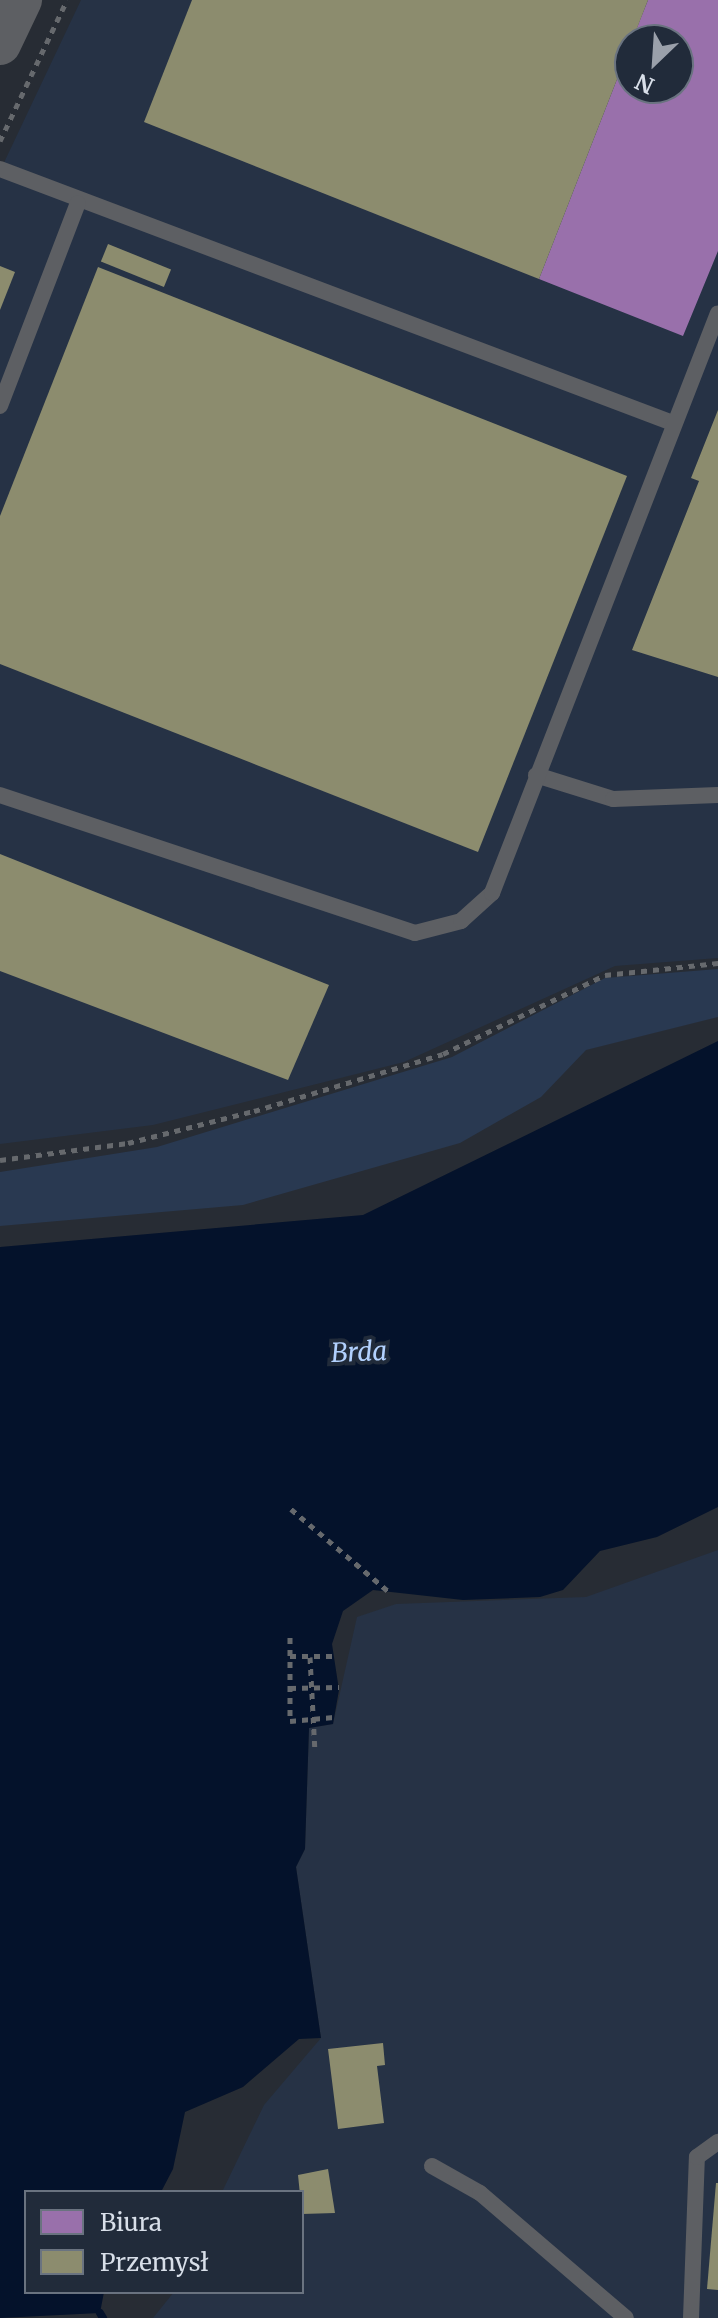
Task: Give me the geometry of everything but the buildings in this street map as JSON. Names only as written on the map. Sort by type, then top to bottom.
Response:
[{"type":"street","points":[[0,44],[21,0]]},
{"type":"lane","points":[[0,169],[78,203],[673,423]]},
{"type":"lane","points":[[0,406],[78,203]]},
{"type":"lane","points":[[0,795],[415,933],[461,921],[492,893],[718,313]]},
{"type":"lane","points":[[536,775],[613,799],[718,795]]},
{"type":"lane","points":[[691,2318],[697,2157],[718,2142]]},
{"type":"lane","points":[[432,2166],[480,2193],[626,2318]]},
{"type":"path","points":[[0,141],[67,0]]},
{"type":"path","points":[[0,1160],[128,1143],[241,1115],[443,1054],[605,975],[718,963]]},
{"type":"path","points":[[291,1509],[388,1591]]},
{"type":"path","points":[[290,1637],[290,1721],[334,1717]]},
{"type":"path","points":[[290,1656],[334,1656]]},
{"type":"path","points":[[310,1657],[315,1752]]},
{"type":"path","points":[[290,1688],[339,1687]]},
{"type":"shaded area","points":[[81,0],[718,0],[718,958],[615,966],[404,1062],[153,1125],[0,1144],[0,171]]},
{"type":"shaded area","points":[[718,969],[718,1017],[586,1050],[541,1097],[460,1143],[243,1205],[0,1226],[0,1172],[157,1147],[452,1057],[605,978]]},
{"type":"shaded area","points":[[718,1550],[718,2318],[153,2318],[172,2294],[304,2294],[304,2190],[223,2190],[264,2105],[321,2038],[296,1867],[305,1849],[309,1728],[333,1724],[357,1617],[396,1604],[586,1597]]},
{"type":"water","name":"Brda","points":[[718,1041],[718,1507],[657,1537],[600,1551],[563,1590],[540,1597],[463,1600],[373,1590],[343,1611],[332,1644],[339,1690],[333,1724],[309,1728],[305,1849],[296,1867],[321,2038],[299,2039],[243,2087],[185,2112],[173,2169],[162,2190],[24,2190],[24,2294],[104,2294],[100,2313],[0,2318],[0,1247],[363,1215]]},
{"type":"waterway","points":[[100,2313],[103,2318]]}]
